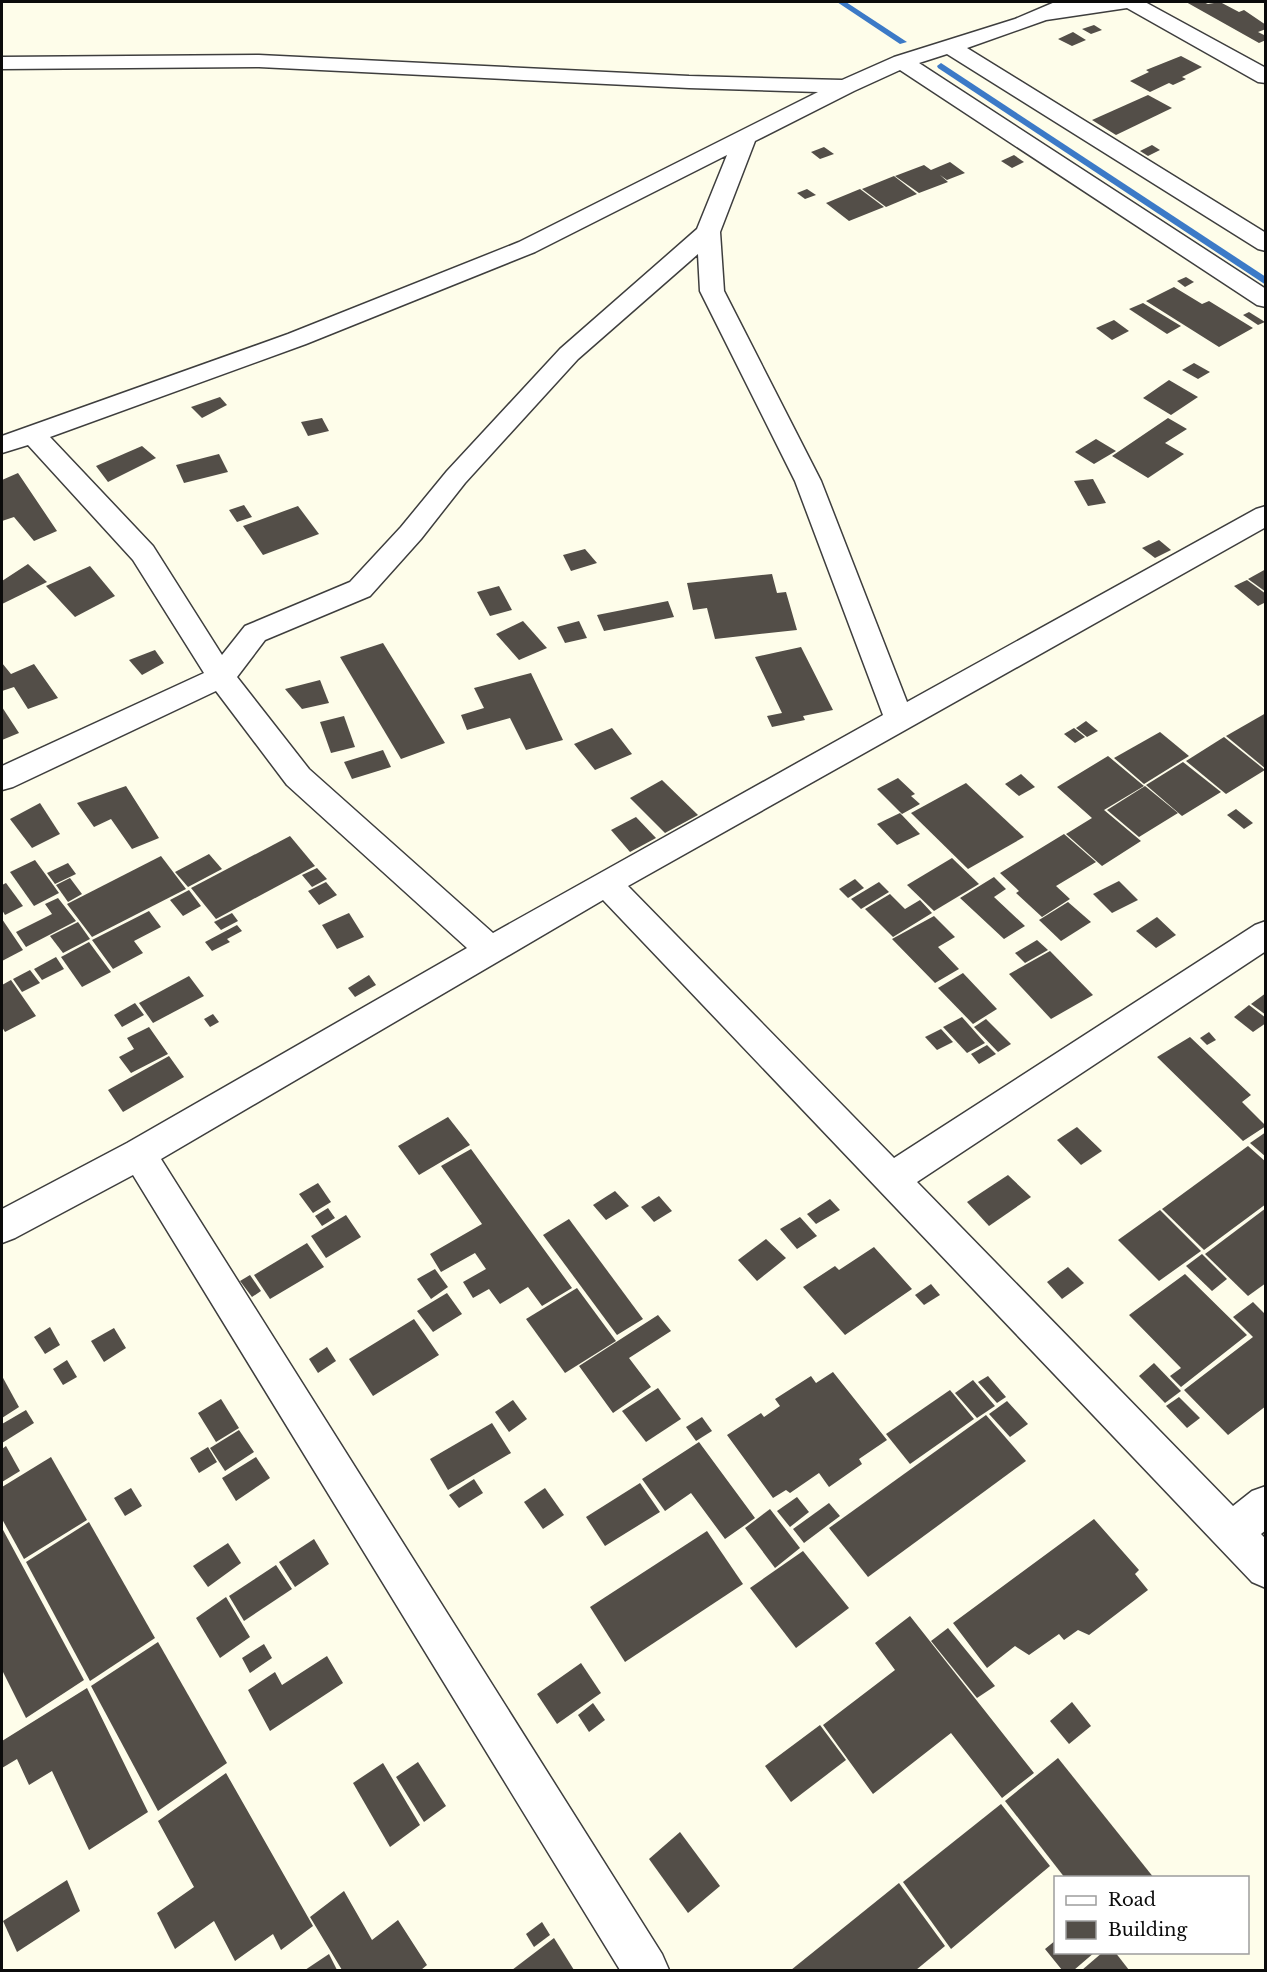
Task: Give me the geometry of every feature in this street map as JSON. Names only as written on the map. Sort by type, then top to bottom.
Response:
[{"type":"street","points":[[2,445],[297,339],[527,247],[846,86],[902,62],[1034,18],[1072,2]]},
{"type":"street","points":[[1034,18],[1129,2],[1266,77]]},
{"type":"street","points":[[949,46],[1266,244]]},
{"type":"street","points":[[2,63],[259,61],[689,82],[846,86]]},
{"type":"street","points":[[902,62],[1266,300]]},
{"type":"street","points":[[745,138],[708,232],[712,291],[808,481],[899,719]]},
{"type":"street","points":[[2,779],[221,677],[255,633],[360,590],[411,533],[456,477],[569,354],[708,232]]},
{"type":"street","points":[[33,434],[143,552],[221,677],[298,777],[490,949]]},
{"type":"street","points":[[2,1227],[139,1154],[606,883],[1266,515]]},
{"type":"street","points":[[606,883],[1266,1568]]},
{"type":"street","points":[[892,1179],[1266,934]]},
{"type":"street","points":[[139,1154],[646,1971]]},
{"type":"street","points":[[1232,1531],[1266,1505]]},
{"type":"building","points":[[1186,2],[1208,4],[1220,2],[1239,12],[1244,10],[1266,25],[1266,29],[1258,32],[1266,36],[1266,40],[1259,43]]},
{"type":"building","points":[[1094,25],[1102,30],[1091,34],[1082,29]]},
{"type":"building","points":[[1073,32],[1086,40],[1072,46],[1058,39]]},
{"type":"building","points":[[1181,56],[1202,67],[1182,77],[1186,79],[1173,85],[1169,83],[1150,92],[1130,81],[1149,72],[1146,70]]},
{"type":"building","points":[[1148,95],[1172,108],[1116,135],[1092,120]]},
{"type":"building","points":[[1152,145],[1160,150],[1148,156],[1140,151]]},
{"type":"building","points":[[824,147],[834,154],[820,159],[811,152]]},
{"type":"building","points":[[1014,155],[1024,162],[1012,168],[1001,161]]},
{"type":"building","points":[[950,162],[965,173],[947,180],[940,175],[948,182],[919,193],[895,176],[924,165],[931,170]]},
{"type":"building","points":[[894,176],[917,194],[886,207],[862,189]]},
{"type":"building","points":[[807,189],[816,195],[805,199],[797,193]]},
{"type":"building","points":[[860,189],[884,207],[849,221],[826,203]]},
{"type":"building","points":[[1186,277],[1194,282],[1185,287],[1177,281]]},
{"type":"building","points":[[1174,287],[1202,304],[1209,301],[1253,328],[1219,347],[1146,301]]},
{"type":"building","points":[[1143,303],[1181,326],[1167,334],[1129,309]]},
{"type":"building","points":[[1249,312],[1265,322],[1258,325],[1243,315]]},
{"type":"building","points":[[1114,320],[1129,331],[1112,340],[1096,328]]},
{"type":"building","points":[[1194,363],[1210,372],[1198,379],[1182,370]]},
{"type":"building","points":[[1169,380],[1198,397],[1171,415],[1143,398]]},
{"type":"building","points":[[220,397],[227,405],[202,418],[191,407]]},
{"type":"building","points":[[322,418],[329,431],[308,436],[301,422]]},
{"type":"building","points":[[1168,418],[1187,429],[1165,443],[1184,454],[1148,478],[1112,456]]},
{"type":"building","points":[[1096,439],[1116,451],[1094,464],[1075,452]]},
{"type":"building","points":[[142,446],[156,458],[108,482],[96,466]]},
{"type":"building","points":[[219,454],[228,472],[184,483],[176,465]]},
{"type":"building","points":[[18,473],[57,531],[34,541],[14,517],[2,521],[2,480]]},
{"type":"building","points":[[1093,479],[1106,503],[1088,506],[1074,481]]},
{"type":"building","points":[[244,505],[252,517],[237,522],[229,510]]},
{"type":"building","points":[[298,506],[319,534],[263,555],[243,526]]},
{"type":"building","points":[[1159,540],[1171,550],[1155,558],[1142,548]]},
{"type":"building","points":[[585,549],[597,563],[571,571],[563,555]]},
{"type":"building","points":[[28,564],[47,582],[2,604],[2,581]]},
{"type":"building","points":[[90,566],[115,596],[75,617],[46,586]]},
{"type":"building","points":[[1266,569],[1266,592],[1248,579]]},
{"type":"building","points":[[772,574],[777,593],[786,592],[797,630],[715,639],[707,608],[693,610],[687,583]]},
{"type":"building","points":[[1247,580],[1266,594],[1266,602],[1258,606],[1234,586]]},
{"type":"building","points":[[499,586],[512,610],[490,616],[477,592]]},
{"type":"building","points":[[668,601],[674,617],[604,631],[597,615]]},
{"type":"building","points":[[523,621],[547,648],[519,660],[496,634]]},
{"type":"building","points":[[579,621],[587,638],[565,643],[557,627]]},
{"type":"building","points":[[383,643],[445,743],[401,759],[340,657]]},
{"type":"building","points":[[801,647],[833,710],[803,716],[805,720],[772,727],[767,716],[782,713],[755,657]]},
{"type":"building","points":[[155,650],[164,663],[142,675],[129,660]]},
{"type":"building","points":[[2,663],[11,674],[34,664],[58,698],[28,709],[14,687],[2,691]]},
{"type":"building","points":[[531,673],[563,740],[526,750],[510,718],[467,730],[461,715],[484,708],[474,688]]},
{"type":"building","points":[[320,680],[329,703],[302,709],[285,689]]},
{"type":"building","points":[[2,707],[19,733],[2,740]]},
{"type":"building","points":[[1266,713],[1266,769],[1226,736]]},
{"type":"building","points":[[344,716],[355,747],[331,753],[320,722]]},
{"type":"building","points":[[1086,721],[1098,731],[1087,737],[1076,728]]},
{"type":"building","points":[[612,728],[632,754],[595,770],[574,744]]},
{"type":"building","points":[[1074,728],[1085,737],[1075,743],[1064,734]]},
{"type":"building","points":[[1160,732],[1189,756],[1144,784],[1114,758]]},
{"type":"building","points":[[1224,737],[1265,770],[1226,794],[1186,761]]},
{"type":"building","points":[[383,750],[391,767],[352,779],[344,762]]},
{"type":"building","points":[[1108,756],[1144,786],[1104,810],[1141,841],[1102,866],[1066,834],[1092,818],[1057,787]]},
{"type":"building","points":[[1183,762],[1221,792],[1182,816],[1146,785]]},
{"type":"building","points":[[1021,774],[1035,787],[1019,796],[1005,784]]},
{"type":"building","points":[[898,778],[915,794],[911,796],[920,804],[902,814],[877,789]]},
{"type":"building","points":[[662,780],[698,815],[665,833],[630,798]]},
{"type":"building","points":[[966,783],[1024,837],[968,869],[911,813]]},
{"type":"building","points":[[126,786],[159,838],[132,849],[111,819],[94,827],[77,803]]},
{"type":"building","points":[[1145,786],[1178,813],[1139,837],[1107,810]]},
{"type":"building","points":[[40,803],[60,834],[32,848],[10,819]]},
{"type":"building","points":[[1236,809],[1253,823],[1244,829],[1227,815]]},
{"type":"building","points":[[900,813],[920,834],[897,845],[877,824]]},
{"type":"building","points":[[636,817],[656,838],[630,852],[611,830]]},
{"type":"building","points":[[1064,834],[1096,862],[1056,886],[1070,899],[1042,917],[1016,893],[1019,891],[1000,873]]},
{"type":"building","points":[[290,836],[315,866],[216,919],[191,888]]},
{"type":"building","points":[[209,854],[222,869],[188,887],[175,872]]},
{"type":"building","points":[[161,856],[186,889],[92,937],[67,904]]},
{"type":"building","points":[[952,858],[979,884],[934,911],[907,885]]},
{"type":"building","points":[[35,860],[59,893],[34,906],[10,872]]},
{"type":"building","points":[[68,863],[76,874],[55,884],[47,873]]},
{"type":"building","points":[[317,868],[327,879],[312,887],[302,875]]},
{"type":"building","points":[[994,877],[1006,889],[994,897],[1025,926],[1004,939],[960,898]]},
{"type":"building","points":[[70,878],[82,894],[68,902],[56,885]]},
{"type":"building","points":[[855,879],[864,888],[848,898],[839,889]]},
{"type":"building","points":[[1119,881],[1138,900],[1112,913],[1093,894]]},
{"type":"building","points":[[326,882],[337,895],[319,905],[308,891]]},
{"type":"building","points":[[879,882],[889,892],[861,909],[851,899]]},
{"type":"building","points":[[6,883],[23,906],[5,915],[2,910],[2,885]]},
{"type":"building","points":[[189,890],[201,906],[183,916],[170,900]]},
{"type":"building","points":[[890,894],[905,909],[920,900],[932,913],[893,937],[865,909]]},
{"type":"building","points":[[58,898],[76,921],[26,947],[16,932],[52,914],[45,904]]},
{"type":"building","points":[[1068,902],[1091,922],[1061,941],[1039,920]]},
{"type":"building","points":[[149,911],[161,927],[134,941],[143,953],[113,969],[92,940]]},
{"type":"building","points":[[232,913],[238,921],[221,930],[214,922]]},
{"type":"building","points":[[349,913],[364,937],[337,949],[322,925]]},
{"type":"building","points":[[934,916],[955,937],[938,947],[959,969],[935,983],[892,939]]},
{"type":"building","points":[[1157,917],[1176,935],[1156,948],[1136,931]]},
{"type":"building","points":[[2,919],[23,950],[2,961]]},
{"type":"building","points":[[78,922],[90,939],[63,953],[50,936]]},
{"type":"building","points":[[237,925],[242,931],[227,939],[230,942],[212,951],[205,942]]},
{"type":"building","points":[[1037,940],[1048,950],[1025,963],[1015,953]]},
{"type":"building","points":[[89,942],[111,972],[82,987],[61,957]]},
{"type":"building","points":[[1050,951],[1093,995],[1051,1019],[1009,974]]},
{"type":"building","points":[[56,957],[64,969],[42,980],[34,969]]},
{"type":"building","points":[[30,970],[40,983],[22,992],[13,979]]},
{"type":"building","points":[[963,973],[997,1009],[973,1024],[938,988]]},
{"type":"building","points":[[369,975],[376,985],[355,997],[348,988]]},
{"type":"building","points":[[189,976],[204,996],[153,1023],[139,1003]]},
{"type":"building","points":[[11,980],[36,1016],[5,1032],[2,1027],[2,985]]},
{"type":"building","points":[[1266,993],[1266,1015],[1251,1004]]},
{"type":"building","points":[[135,1003],[144,1015],[122,1027],[114,1015]]},
{"type":"building","points":[[1249,1005],[1266,1018],[1266,1023],[1253,1032],[1234,1017]]},
{"type":"building","points":[[213,1014],[219,1022],[210,1027],[204,1019]]},
{"type":"building","points":[[962,1017],[985,1043],[967,1053],[943,1027]]},
{"type":"building","points":[[986,1019],[1011,1044],[998,1052],[974,1027]]},
{"type":"building","points":[[149,1027],[168,1054],[131,1073],[119,1057],[134,1049],[127,1038]]},
{"type":"building","points":[[941,1029],[953,1042],[937,1050],[925,1037]]},
{"type":"building","points":[[1209,1032],[1216,1040],[1207,1045],[1200,1038]]},
{"type":"building","points":[[1190,1037],[1251,1095],[1242,1102],[1266,1126],[1243,1141],[1157,1057]]},
{"type":"building","points":[[987,1045],[996,1054],[979,1064],[971,1054]]},
{"type":"building","points":[[169,1056],[184,1077],[123,1112],[108,1090]]},
{"type":"building","points":[[448,1117],[470,1145],[419,1175],[398,1146]]},
{"type":"building","points":[[1077,1127],[1102,1151],[1081,1165],[1057,1140]]},
{"type":"building","points":[[1266,1132],[1266,1157],[1250,1143]]},
{"type":"building","points":[[1248,1146],[1266,1162],[1266,1204],[1204,1250],[1162,1209]]},
{"type":"building","points":[[471,1149],[572,1288],[542,1306],[528,1287],[500,1304],[489,1289],[473,1298],[463,1282],[486,1269],[475,1253],[441,1272],[430,1254],[482,1224],[441,1166]]},
{"type":"building","points":[[1008,1175],[1031,1197],[989,1226],[967,1202]]},
{"type":"building","points":[[318,1183],[331,1202],[313,1213],[299,1194]]},
{"type":"building","points":[[615,1191],[629,1206],[606,1220],[593,1205]]},
{"type":"building","points":[[659,1196],[672,1211],[654,1222],[641,1207]]},
{"type":"building","points":[[830,1199],[840,1210],[816,1224],[807,1214]]},
{"type":"building","points":[[328,1208],[335,1218],[322,1226],[315,1216]]},
{"type":"building","points":[[1266,1208],[1266,1283],[1248,1296],[1205,1254]]},
{"type":"building","points":[[1160,1210],[1201,1251],[1159,1281],[1118,1240]]},
{"type":"building","points":[[346,1215],[361,1237],[326,1258],[311,1236]]},
{"type":"building","points":[[800,1217],[817,1236],[797,1249],[780,1229]]},
{"type":"building","points":[[569,1219],[643,1319],[617,1335],[543,1235]]},
{"type":"building","points":[[766,1239],[786,1258],[757,1281],[738,1260]]},
{"type":"building","points":[[307,1243],[324,1267],[270,1299],[254,1275]]},
{"type":"building","points":[[874,1247],[912,1289],[845,1335],[803,1287],[835,1266],[839,1270]]},
{"type":"building","points":[[1202,1254],[1227,1279],[1212,1291],[1186,1266]]},
{"type":"building","points":[[1068,1267],[1084,1283],[1062,1299],[1047,1282]]},
{"type":"building","points":[[435,1269],[448,1287],[431,1299],[417,1279]]},
{"type":"building","points":[[1185,1274],[1247,1335],[1181,1387],[1170,1376],[1181,1368],[1129,1315]]},
{"type":"building","points":[[250,1275],[261,1291],[252,1297],[240,1281]]},
{"type":"building","points":[[931,1284],[940,1295],[924,1305],[915,1295]]},
{"type":"building","points":[[577,1288],[616,1341],[565,1373],[526,1319]]},
{"type":"building","points":[[447,1293],[462,1314],[433,1332],[417,1311]]},
{"type":"building","points":[[1253,1302],[1266,1315],[1266,1406],[1228,1435],[1184,1390],[1253,1337],[1233,1317]]},
{"type":"building","points":[[658,1315],[671,1331],[629,1358],[651,1387],[613,1413],[579,1366]]},
{"type":"building","points":[[414,1319],[439,1355],[373,1396],[349,1359]]},
{"type":"building","points":[[50,1327],[60,1345],[45,1354],[34,1337]]},
{"type":"building","points":[[114,1328],[126,1348],[104,1362],[91,1341]]},
{"type":"building","points":[[327,1347],[336,1361],[318,1373],[309,1359]]},
{"type":"building","points":[[67,1360],[77,1377],[63,1385],[53,1369]]},
{"type":"building","points":[[1154,1363],[1181,1391],[1165,1403],[1139,1376]]},
{"type":"building","points":[[833,1372],[887,1440],[859,1459],[862,1464],[829,1487],[819,1473],[790,1493],[786,1490],[773,1498],[727,1435],[761,1413],[764,1417],[780,1406],[775,1399],[811,1376],[816,1383]]},
{"type":"building","points":[[2,1376],[19,1407],[2,1418]]},
{"type":"building","points":[[988,1376],[1006,1397],[997,1403],[978,1382]]},
{"type":"building","points":[[973,1380],[995,1406],[977,1418],[955,1393]]},
{"type":"building","points":[[658,1388],[681,1419],[646,1442],[622,1411]]},
{"type":"building","points":[[950,1390],[974,1419],[910,1464],[886,1434]]},
{"type":"building","points":[[1179,1397],[1200,1418],[1187,1428],[1166,1406]]},
{"type":"building","points":[[221,1399],[239,1428],[216,1442],[198,1413]]},
{"type":"building","points":[[513,1400],[527,1419],[509,1432],[495,1412]]},
{"type":"building","points":[[1007,1401],[1028,1424],[1010,1437],[989,1414]]},
{"type":"building","points":[[26,1410],[34,1423],[2,1443],[2,1424]]},
{"type":"building","points":[[986,1415],[1026,1461],[868,1577],[829,1528]]},
{"type":"building","points":[[702,1417],[712,1431],[696,1441],[686,1427]]},
{"type":"building","points":[[492,1423],[511,1453],[448,1490],[430,1459]]},
{"type":"building","points":[[239,1430],[254,1452],[225,1471],[210,1448]]},
{"type":"building","points":[[699,1442],[755,1518],[725,1539],[691,1493],[665,1511],[642,1479]]},
{"type":"building","points":[[6,1446],[20,1471],[2,1482],[2,1449]]},
{"type":"building","points":[[208,1447],[217,1462],[199,1473],[190,1458]]},
{"type":"building","points":[[51,1457],[87,1520],[24,1559],[2,1519],[2,1487]]},
{"type":"building","points":[[256,1457],[270,1478],[236,1501],[222,1478]]},
{"type":"building","points":[[474,1479],[483,1493],[459,1508],[449,1495]]},
{"type":"building","points":[[640,1483],[660,1512],[605,1546],[586,1517]]},
{"type":"building","points":[[131,1488],[142,1506],[125,1516],[114,1498]]},
{"type":"building","points":[[545,1488],[564,1515],[543,1529],[524,1502]]},
{"type":"building","points":[[797,1497],[809,1512],[790,1527],[777,1511]]},
{"type":"building","points":[[829,1503],[840,1516],[804,1543],[793,1529]]},
{"type":"building","points":[[770,1509],[800,1548],[775,1568],[745,1528]]},
{"type":"building","points":[[1094,1519],[1139,1570],[1135,1574],[1148,1590],[1089,1635],[1078,1630],[1064,1640],[1059,1634],[1029,1655],[1015,1646],[987,1668],[953,1623]]},
{"type":"building","points":[[89,1522],[155,1638],[90,1681],[26,1562]]},
{"type":"building","points":[[2,1528],[84,1680],[26,1718],[2,1670]]},
{"type":"building","points":[[707,1531],[743,1584],[625,1662],[590,1607]]},
{"type":"building","points":[[314,1539],[329,1564],[295,1587],[279,1562]]},
{"type":"building","points":[[228,1543],[241,1563],[208,1587],[193,1566]]},
{"type":"building","points":[[803,1551],[849,1608],[796,1648],[750,1588]]},
{"type":"building","points":[[276,1565],[292,1589],[244,1621],[229,1596]]},
{"type":"building","points":[[226,1597],[250,1637],[220,1658],[196,1618]]},
{"type":"building","points":[[910,1616],[1034,1773],[1002,1798],[951,1733],[873,1794],[823,1725],[895,1670],[875,1643]]},
{"type":"building","points":[[948,1628],[995,1686],[977,1698],[931,1641]]},
{"type":"building","points":[[158,1642],[227,1763],[158,1811],[91,1686]]},
{"type":"building","points":[[264,1644],[272,1658],[250,1673],[242,1658]]},
{"type":"building","points":[[327,1656],[343,1683],[270,1731],[248,1690],[275,1672],[282,1685]]},
{"type":"building","points":[[581,1663],[601,1693],[557,1724],[537,1694]]},
{"type":"building","points":[[87,1688],[148,1812],[89,1850],[52,1771],[29,1785],[17,1759],[2,1768],[2,1741]]},
{"type":"building","points":[[1072,1702],[1091,1726],[1069,1744],[1050,1721]]},
{"type":"building","points":[[593,1703],[605,1720],[589,1732],[578,1715]]},
{"type":"building","points":[[820,1725],[846,1760],[791,1802],[765,1766]]},
{"type":"building","points":[[1058,1758],[1152,1876],[1063,1876],[1005,1801]]},
{"type":"building","points":[[418,1762],[446,1806],[424,1822],[396,1777]]},
{"type":"building","points":[[383,1763],[420,1825],[390,1847],[353,1783]]},
{"type":"building","points":[[226,1773],[313,1926],[281,1950],[273,1934],[235,1961],[214,1921],[175,1949],[157,1913],[194,1887],[158,1821]]},
{"type":"building","points":[[1001,1804],[1050,1866],[951,1949],[903,1882]]},
{"type":"building","points":[[680,1832],[720,1886],[688,1913],[649,1859]]},
{"type":"building","points":[[67,1880],[80,1911],[17,1952],[3,1921]]},
{"type":"building","points":[[899,1883],[945,1946],[916,1970],[791,1970]]},
{"type":"building","points":[[344,1891],[372,1940],[398,1920],[427,1965],[421,1970],[342,1970],[310,1917]]},
{"type":"building","points":[[542,1922],[550,1935],[534,1947],[526,1934]]},
{"type":"building","points":[[554,1938],[574,1970],[512,1970]]},
{"type":"building","points":[[1054,1942],[1054,1954],[1093,1954],[1074,1970],[1062,1970],[1045,1949]]},
{"type":"building","points":[[329,1954],[337,1970],[305,1970]]},
{"type":"building","points":[[1101,1954],[1117,1954],[1129,1970],[1082,1970]]},
{"type":"waterway","points":[[841,2],[903,42]]},
{"type":"waterway","points":[[941,66],[1266,282]]}]
